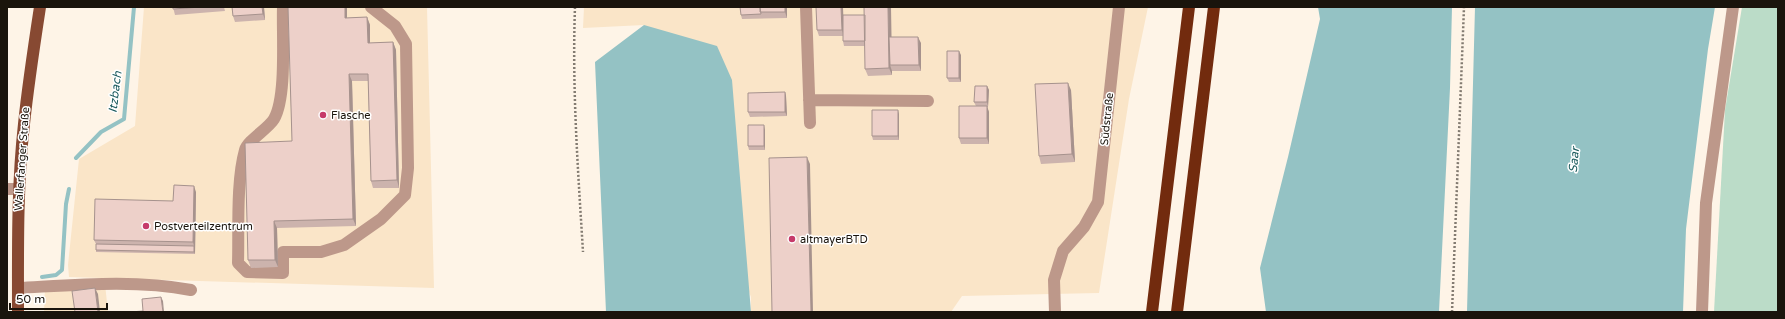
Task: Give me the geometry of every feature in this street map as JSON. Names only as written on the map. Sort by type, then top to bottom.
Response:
[{"type":"highway","points":[[1152,312],[1189,7]]},
{"type":"highway","points":[[1177,312],[1214,7]]},
{"type":"main road","name":"Wallerfanger Straße","points":[[18,312],[13,189],[24,125],[40,7]]},
{"type":"street","points":[[283,7],[282,86],[274,119],[246,148],[243,157],[238,263],[247,272],[283,273],[283,252],[321,252],[344,245],[381,219],[405,195],[408,168],[406,44],[395,26],[371,7]]},
{"type":"street","points":[[806,7],[810,123]]},
{"type":"street","name":"Südstraße","points":[[1055,312],[1054,280],[1063,251],[1084,227],[1098,202],[1119,7]]},
{"type":"street","points":[[1702,312],[1706,203],[1733,7]]},
{"type":"street","points":[[809,100],[928,101]]},
{"type":"street","points":[[18,288],[105,284],[191,290]]},
{"type":"path","points":[[575,7],[573,43],[583,252]]},
{"type":"path","points":[[1452,312],[1464,7]]},
{"type":"shaded area","points":[[144,7],[427,7],[434,288],[69,277],[68,265],[79,159],[135,126]]},
{"type":"shaded area","points":[[584,7],[1148,7],[1129,99],[1099,293],[962,296],[951,312],[751,312],[751,297],[644,25],[583,28]]},
{"type":"shaded area","points":[[105,284],[108,312],[44,312],[45,289]]},
{"type":"green space","points":[[1742,7],[1778,7],[1778,312],[1714,312],[1725,110]]},
{"type":"water","points":[[1318,7],[1452,7],[1450,88],[1439,312],[1266,312],[1260,268],[1288,157],[1320,19]]},
{"type":"water","name":"Saar","points":[[1475,7],[1715,7],[1708,49],[1686,229],[1683,312],[1467,312]]},
{"type":"water","points":[[644,25],[717,46],[732,80],[751,312],[606,312],[595,62]]},
{"type":"building","points":[[173,7],[201,7],[173,9]]},
{"type":"building","points":[[232,7],[262,7],[263,14],[233,16]]},
{"type":"building","name":"Flasche","points":[[288,7],[345,7],[345,18],[367,17],[368,43],[393,42],[397,180],[371,181],[368,74],[349,74],[353,219],[274,221],[275,260],[248,260],[245,143],[292,141]]},
{"type":"building","points":[[740,7],[760,7],[761,14],[741,15]]},
{"type":"building","points":[[760,7],[785,7],[785,12],[760,12]]},
{"type":"building","points":[[816,7],[841,7],[842,30],[817,30]]},
{"type":"building","points":[[864,7],[888,7],[889,68],[865,69]]},
{"type":"building","points":[[843,15],[865,15],[865,41],[843,41]]},
{"type":"building","points":[[889,37],[918,37],[919,65],[890,65]]},
{"type":"building","points":[[947,51],[959,51],[959,78],[947,78]]},
{"type":"building","points":[[1068,83],[1072,154],[1039,156],[1035,84]]},
{"type":"building","points":[[975,86],[987,86],[987,102],[974,102]]},
{"type":"building","points":[[785,92],[785,112],[748,112],[748,93]]},
{"type":"building","points":[[959,106],[987,106],[987,138],[959,138]]},
{"type":"building","points":[[872,110],[898,110],[898,136],[872,136]]},
{"type":"building","points":[[748,125],[764,125],[764,146],[748,146]]},
{"type":"building","name":"altmayerBTD","points":[[807,157],[811,312],[772,312],[769,158]]},
{"type":"building","name":"Postverteilzentrum","points":[[174,185],[194,186],[193,242],[94,240],[95,199],[173,201]]},
{"type":"building","points":[[96,244],[194,246],[194,252],[96,250]]},
{"type":"building","points":[[95,288],[98,312],[75,312],[72,291]]},
{"type":"building","points":[[161,297],[163,312],[130,312],[143,311],[142,299]]},
{"type":"waterway","name":"Itzbach","points":[[76,158],[101,132],[124,119],[134,7]]},
{"type":"waterway","name":"Itzbach","points":[[42,277],[56,275],[62,270],[66,204],[69,189]]},
{"type":"place","name":"Flasche","points":[[323,115]]},
{"type":"place","name":"Postverteilzentrum","points":[[146,226]]},
{"type":"place","name":"altmayerBTD","points":[[792,239]]}]
